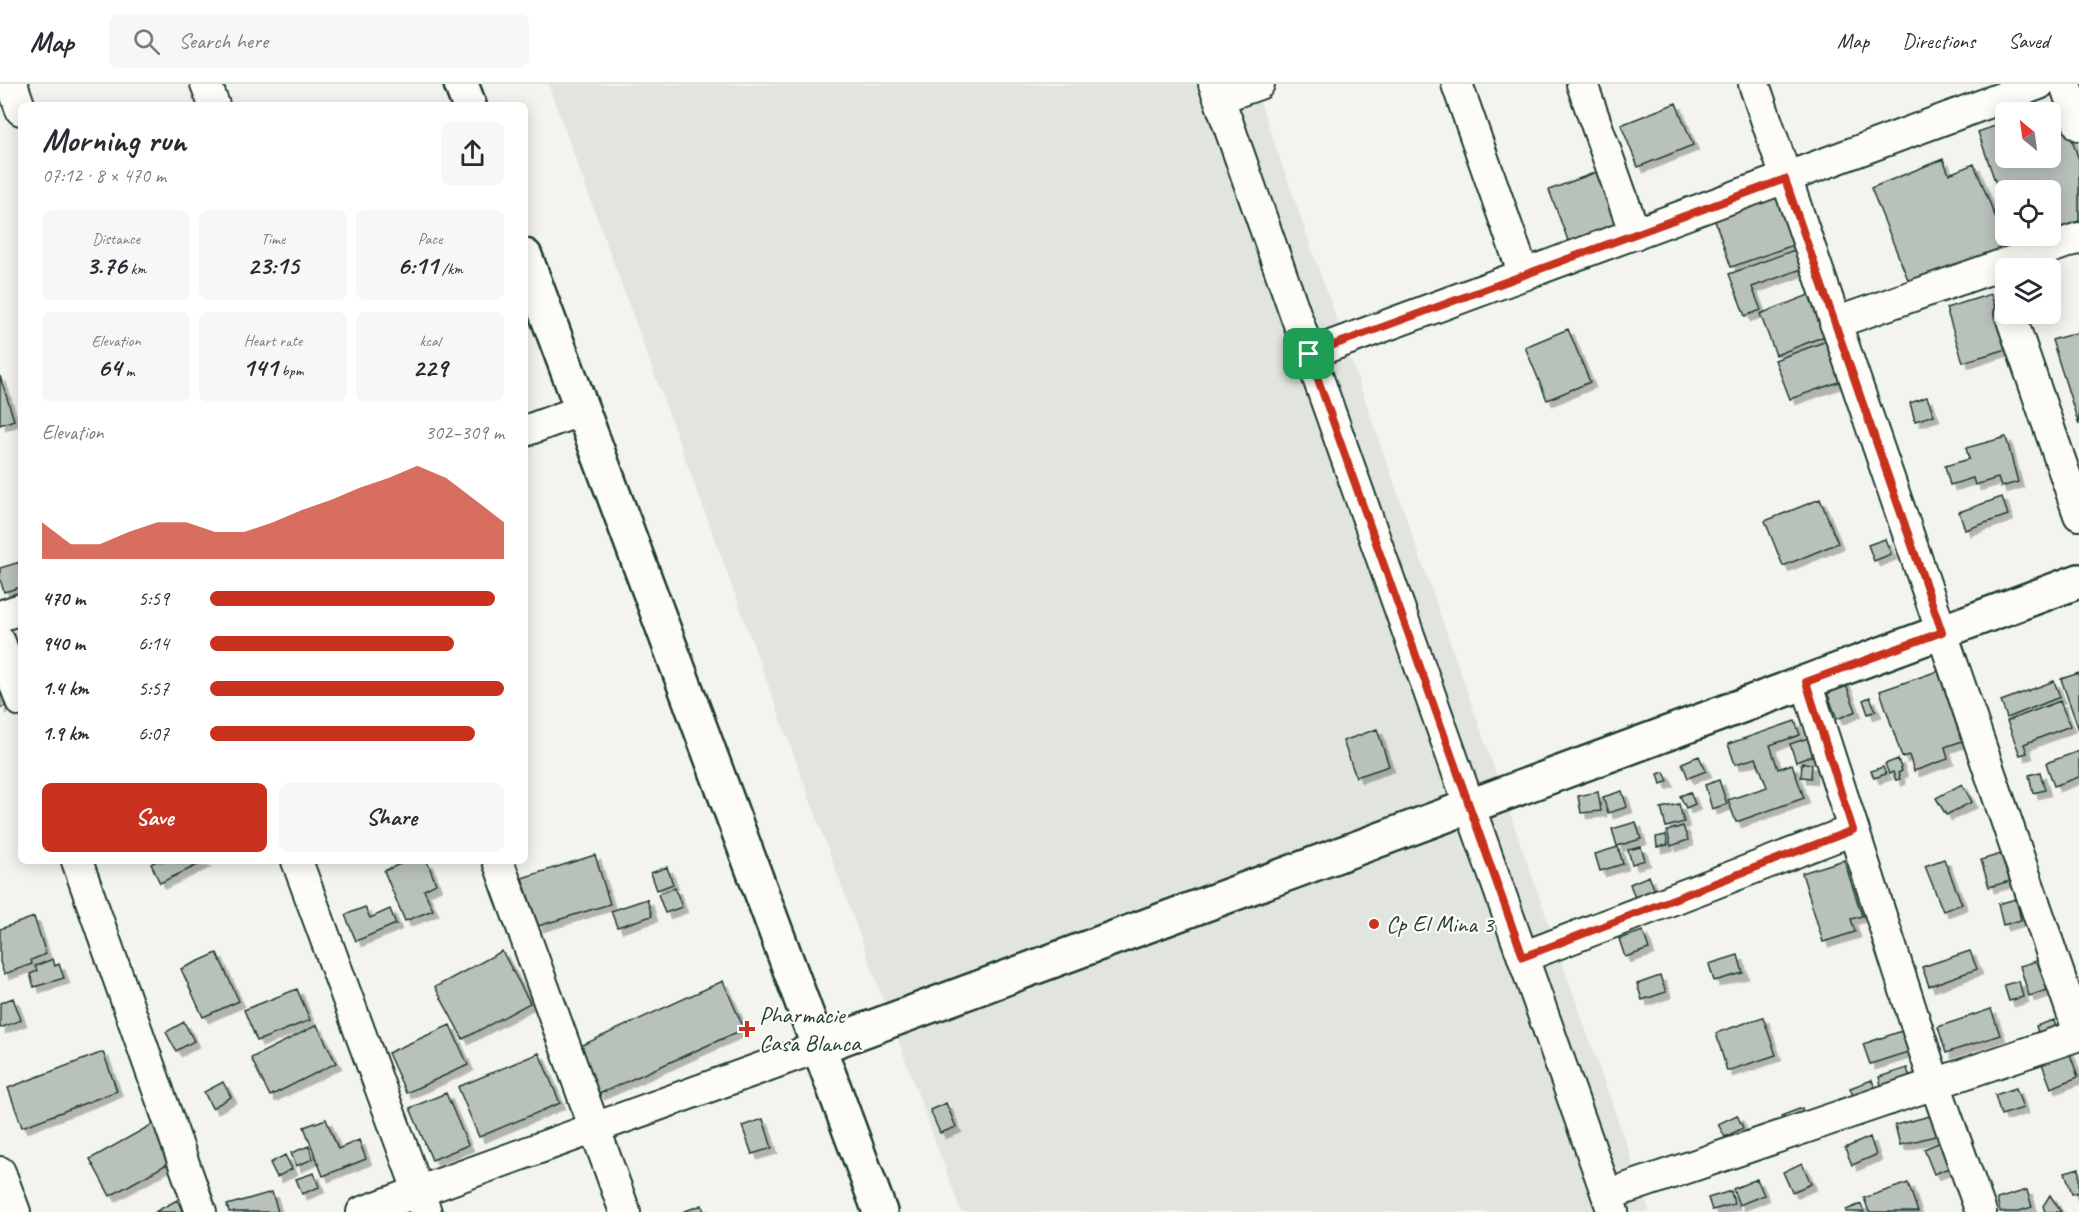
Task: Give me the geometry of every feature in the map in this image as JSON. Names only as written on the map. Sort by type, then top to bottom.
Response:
[{"type":"street","points":[[12,84],[18,102]]},
{"type":"street","points":[[206,84],[213,102]]},
{"type":"street","points":[[461,84],[468,102]]},
{"type":"street","points":[[1259,84],[1216,91],[1610,1203],[2079,1034],[1754,84]]},
{"type":"street","points":[[1457,84],[1524,275]]},
{"type":"street","points":[[1582,84],[1635,234]]},
{"type":"street","points":[[1309,354],[2039,84]]},
{"type":"street","points":[[2065,84],[2079,125]]},
{"type":"street","points":[[2021,258],[2079,238]]},
{"type":"street","points":[[528,264],[880,1212]]},
{"type":"street","points":[[1835,323],[1995,267]]},
{"type":"street","points":[[2013,324],[2079,515]]},
{"type":"street","points":[[528,430],[582,410]]},
{"type":"street","points":[[362,1212],[422,1202],[594,1129],[2079,582]]},
{"type":"street","points":[[0,616],[18,610]]},
{"type":"street","points":[[0,642],[18,693]]},
{"type":"street","points":[[1806,682],[1935,1084],[1981,1212]]},
{"type":"street","points":[[1523,957],[1853,830]]},
{"type":"street","points":[[78,864],[201,1212]]},
{"type":"street","points":[[298,864],[422,1202]]},
{"type":"street","points":[[499,864],[625,1212]]},
{"type":"street","points":[[0,1172],[15,1212]]},
{"type":"shaded area","points":[[548,84],[1254,84],[1650,1212],[961,1212]]},
{"type":"building","points":[[1676,103],[1693,145],[1638,167],[1621,125]]},
{"type":"building","points":[[2061,107],[2079,160],[2079,221],[2061,227],[2061,180],[1995,181],[1978,132],[1995,126],[1995,168],[2061,168]]},
{"type":"building","points":[[1943,159],[1949,174],[1974,164],[1995,216],[1995,246],[2007,246],[2008,248],[1911,287],[1871,188]]},
{"type":"building","points":[[1602,170],[1621,223],[1569,243],[1549,190]]},
{"type":"building","points":[[1782,195],[1799,243],[1731,267],[1714,218]]},
{"type":"building","points":[[1800,248],[1807,267],[1752,287],[1761,310],[1745,316],[1729,274]]},
{"type":"building","points":[[1814,293],[1830,334],[1776,355],[1760,314]]},
{"type":"building","points":[[1991,294],[1995,308],[1995,324],[2000,324],[2007,349],[1963,362],[1946,308]]},
{"type":"building","points":[[1568,329],[1590,382],[1547,400],[1525,347]]},
{"type":"building","points":[[2079,332],[2079,425],[2052,340]]},
{"type":"building","points":[[1832,339],[1847,379],[1790,399],[1775,360]]},
{"type":"building","points":[[0,376],[14,420],[0,425]]},
{"type":"building","points":[[1927,397],[1934,415],[1915,421],[1910,403]]},
{"type":"building","points":[[2006,437],[2018,482],[2001,487],[1998,478],[1975,485],[1973,478],[1950,485],[1945,466],[1969,459],[1966,448]]},
{"type":"building","points":[[2002,497],[2008,515],[1965,530],[1959,512]]},
{"type":"building","points":[[1820,499],[1838,543],[1783,566],[1765,521]]},
{"type":"building","points":[[1885,539],[1891,554],[1874,561],[1868,545]]},
{"type":"building","points":[[18,563],[18,588],[4,592],[0,579],[0,568]]},
{"type":"building","points":[[1938,671],[1962,741],[1945,747],[1948,759],[1914,771],[1909,755],[1902,757],[1880,691]]},
{"type":"building","points":[[2079,673],[2079,730],[2061,679]]},
{"type":"building","points":[[1844,680],[1856,711],[1837,719],[1825,687]]},
{"type":"building","points":[[2054,681],[2060,697],[2007,718],[2001,701]]},
{"type":"building","points":[[0,688],[6,706],[0,708]]},
{"type":"building","points":[[1870,697],[1876,711],[1868,714],[1863,700]]},
{"type":"building","points":[[2060,701],[2070,726],[2024,744],[2027,753],[2020,755],[2007,721]]},
{"type":"building","points":[[1795,721],[1800,735],[1770,745],[1778,769],[1792,764],[1804,798],[1736,822],[1728,800],[1767,787],[1756,758],[1735,764],[1728,744]]},
{"type":"building","points":[[1377,729],[1389,766],[1356,777],[1343,741]]},
{"type":"building","points":[[1808,738],[1814,755],[1796,762],[1790,744]]},
{"type":"building","points":[[2079,751],[2079,777],[2054,786],[2046,763]]},
{"type":"building","points":[[1699,756],[1706,771],[1688,778],[1682,763]]},
{"type":"building","points":[[1898,759],[1902,771],[1898,773],[1900,779],[1896,780],[1893,772],[1889,774],[1885,764]]},
{"type":"building","points":[[1802,763],[1812,764],[1811,778],[1801,777]]},
{"type":"building","points":[[1883,767],[1886,774],[1874,778],[1871,771]]},
{"type":"building","points":[[1664,772],[1668,781],[1661,784],[1658,774]]},
{"type":"building","points":[[2040,772],[2045,790],[2033,793],[2029,775]]},
{"type":"building","points":[[1719,780],[1727,804],[1712,809],[1705,785]]},
{"type":"building","points":[[1962,784],[1972,802],[1946,815],[1936,798]]},
{"type":"building","points":[[1622,791],[1627,807],[1608,813],[1603,797]]},
{"type":"building","points":[[1598,792],[1601,811],[1581,813],[1578,796]]},
{"type":"building","points":[[1690,792],[1695,804],[1686,808],[1680,796]]},
{"type":"building","points":[[1679,804],[1684,822],[1666,827],[1661,808]]},
{"type":"building","points":[[1636,822],[1641,839],[1617,846],[1612,829]]},
{"type":"building","points":[[1683,826],[1688,840],[1671,846],[1667,831]]},
{"type":"building","points":[[1666,835],[1668,845],[1657,847],[1656,837]]},
{"type":"building","points":[[1618,847],[1623,864],[1600,871],[1595,854]]},
{"type":"building","points":[[1641,847],[1645,860],[1632,864],[1628,850]]},
{"type":"building","points":[[2001,854],[2010,881],[1989,887],[1981,860]]},
{"type":"building","points":[[595,855],[610,904],[538,926],[522,878]]},
{"type":"building","points":[[1944,859],[1962,904],[1943,911],[1925,866]]},
{"type":"building","points":[[1844,860],[1862,916],[1851,919],[1855,932],[1823,942],[1802,873]]},
{"type":"building","points":[[151,864],[200,864],[160,883]]},
{"type":"building","points":[[400,864],[428,864],[436,884],[424,890],[433,910],[405,921],[384,871]]},
{"type":"building","points":[[667,867],[673,884],[657,890],[651,873]]},
{"type":"building","points":[[1649,876],[1655,891],[1635,898],[1630,884]]},
{"type":"building","points":[[675,888],[682,907],[665,913],[658,894]]},
{"type":"building","points":[[647,899],[652,916],[617,927],[611,911]]},
{"type":"building","points":[[2016,899],[2021,920],[2003,925],[1998,904]]},
{"type":"building","points":[[365,907],[370,918],[390,909],[396,924],[356,941],[345,915]]},
{"type":"building","points":[[34,917],[46,954],[31,960],[32,964],[4,974],[0,962],[0,929]]},
{"type":"building","points":[[1643,931],[1649,949],[1625,957],[1619,939]]},
{"type":"building","points":[[502,951],[530,1003],[463,1039],[435,987]]},
{"type":"building","points":[[1970,951],[1977,969],[1929,986],[1922,967]]},
{"type":"building","points":[[217,953],[239,1001],[203,1017],[181,969]]},
{"type":"building","points":[[1738,955],[1743,973],[1714,981],[1709,964]]},
{"type":"building","points":[[53,959],[55,966],[59,964],[64,978],[34,987],[30,974],[37,971],[35,966]]},
{"type":"building","points":[[2037,961],[2047,990],[2029,996],[2020,966]]},
{"type":"building","points":[[1660,976],[1666,992],[1642,1000],[1637,984]]},
{"type":"building","points":[[723,981],[744,1029],[599,1094],[578,1047]]},
{"type":"building","points":[[2019,981],[2023,997],[2009,1001],[2004,985]]},
{"type":"building","points":[[297,989],[310,1020],[257,1041],[244,1010]]},
{"type":"building","points":[[13,998],[21,1020],[0,1028],[0,1003]]},
{"type":"building","points":[[1991,1009],[2000,1035],[1946,1053],[1938,1027]]},
{"type":"building","points":[[1763,1017],[1776,1055],[1727,1071],[1716,1033]]},
{"type":"building","points":[[2054,1020],[2058,1036],[2041,1042],[2036,1026]]},
{"type":"building","points":[[184,1022],[194,1041],[176,1051],[166,1032]]},
{"type":"building","points":[[317,1025],[336,1063],[270,1096],[251,1058]]},
{"type":"building","points":[[450,1025],[468,1065],[406,1093],[388,1053]]},
{"type":"building","points":[[1905,1030],[1911,1051],[1870,1064],[1863,1044]]},
{"type":"building","points":[[2066,1043],[2078,1077],[2051,1088],[2038,1053]]},
{"type":"building","points":[[103,1052],[117,1091],[22,1127],[8,1088]]},
{"type":"building","points":[[539,1053],[560,1103],[479,1137],[458,1087]]},
{"type":"building","points":[[1907,1068],[1912,1084],[1883,1093],[1879,1077]]},
{"type":"building","points":[[1872,1080],[1877,1094],[1855,1101],[1850,1088]]},
{"type":"building","points":[[223,1082],[231,1097],[212,1108],[204,1092]]},
{"type":"building","points":[[2016,1088],[2023,1108],[2001,1115],[1995,1095]]},
{"type":"building","points":[[446,1093],[468,1145],[432,1160],[410,1108]]},
{"type":"building","points":[[946,1103],[956,1127],[940,1133],[930,1110]]},
{"type":"building","points":[[1802,1108],[1808,1123],[1786,1131],[1781,1116]]},
{"type":"building","points":[[1737,1115],[1743,1128],[1725,1137],[1718,1124]]},
{"type":"building","points":[[1934,1115],[1939,1135],[1900,1145],[1895,1125]]},
{"type":"building","points":[[326,1119],[338,1149],[359,1140],[366,1159],[323,1176],[304,1127]]},
{"type":"building","points":[[763,1119],[772,1148],[752,1154],[742,1126]]},
{"type":"building","points":[[160,1120],[180,1157],[110,1196],[90,1159]]},
{"type":"building","points":[[1870,1137],[1876,1155],[1852,1165],[1845,1148]]},
{"type":"building","points":[[1941,1142],[1951,1167],[1934,1174],[1924,1149]]},
{"type":"building","points":[[309,1146],[313,1159],[296,1166],[291,1153]]},
{"type":"building","points":[[285,1155],[292,1169],[277,1177],[270,1163]]},
{"type":"building","points":[[1802,1163],[1811,1184],[1792,1192],[1783,1172]]},
{"type":"building","points":[[2079,1168],[2079,1192],[2072,1194],[2065,1172]]},
{"type":"building","points":[[314,1173],[319,1187],[302,1194],[296,1179]]},
{"type":"building","points":[[1757,1179],[1764,1195],[1739,1205],[1733,1189]]},
{"type":"building","points":[[1908,1183],[1918,1212],[1869,1212],[1864,1198]]},
{"type":"building","points":[[2027,1190],[2032,1207],[2016,1212],[2000,1212],[1997,1199]]},
{"type":"building","points":[[1731,1191],[1734,1204],[1712,1210],[1708,1198]]},
{"type":"building","points":[[272,1192],[278,1212],[229,1212],[227,1205]]},
{"type":"building","points":[[2050,1195],[2061,1212],[2045,1212],[2043,1206]]},
{"type":"building","points":[[177,1200],[183,1212],[155,1212]]},
{"type":"building","points":[[1861,1204],[1864,1212],[1846,1212],[1846,1210]]},
{"type":"building","points":[[702,1205],[704,1212],[682,1212]]},
{"type":"place","name":"Cp El Mina 3","points":[[1374,924]]},
{"type":"place","name":"Pharmacie Casa Blanca","points":[[747,1029]]},
{"type":"route","points":[[1785,179],[1942,632],[1806,682],[1853,830],[1523,957],[1309,354],[1785,179]]}]
